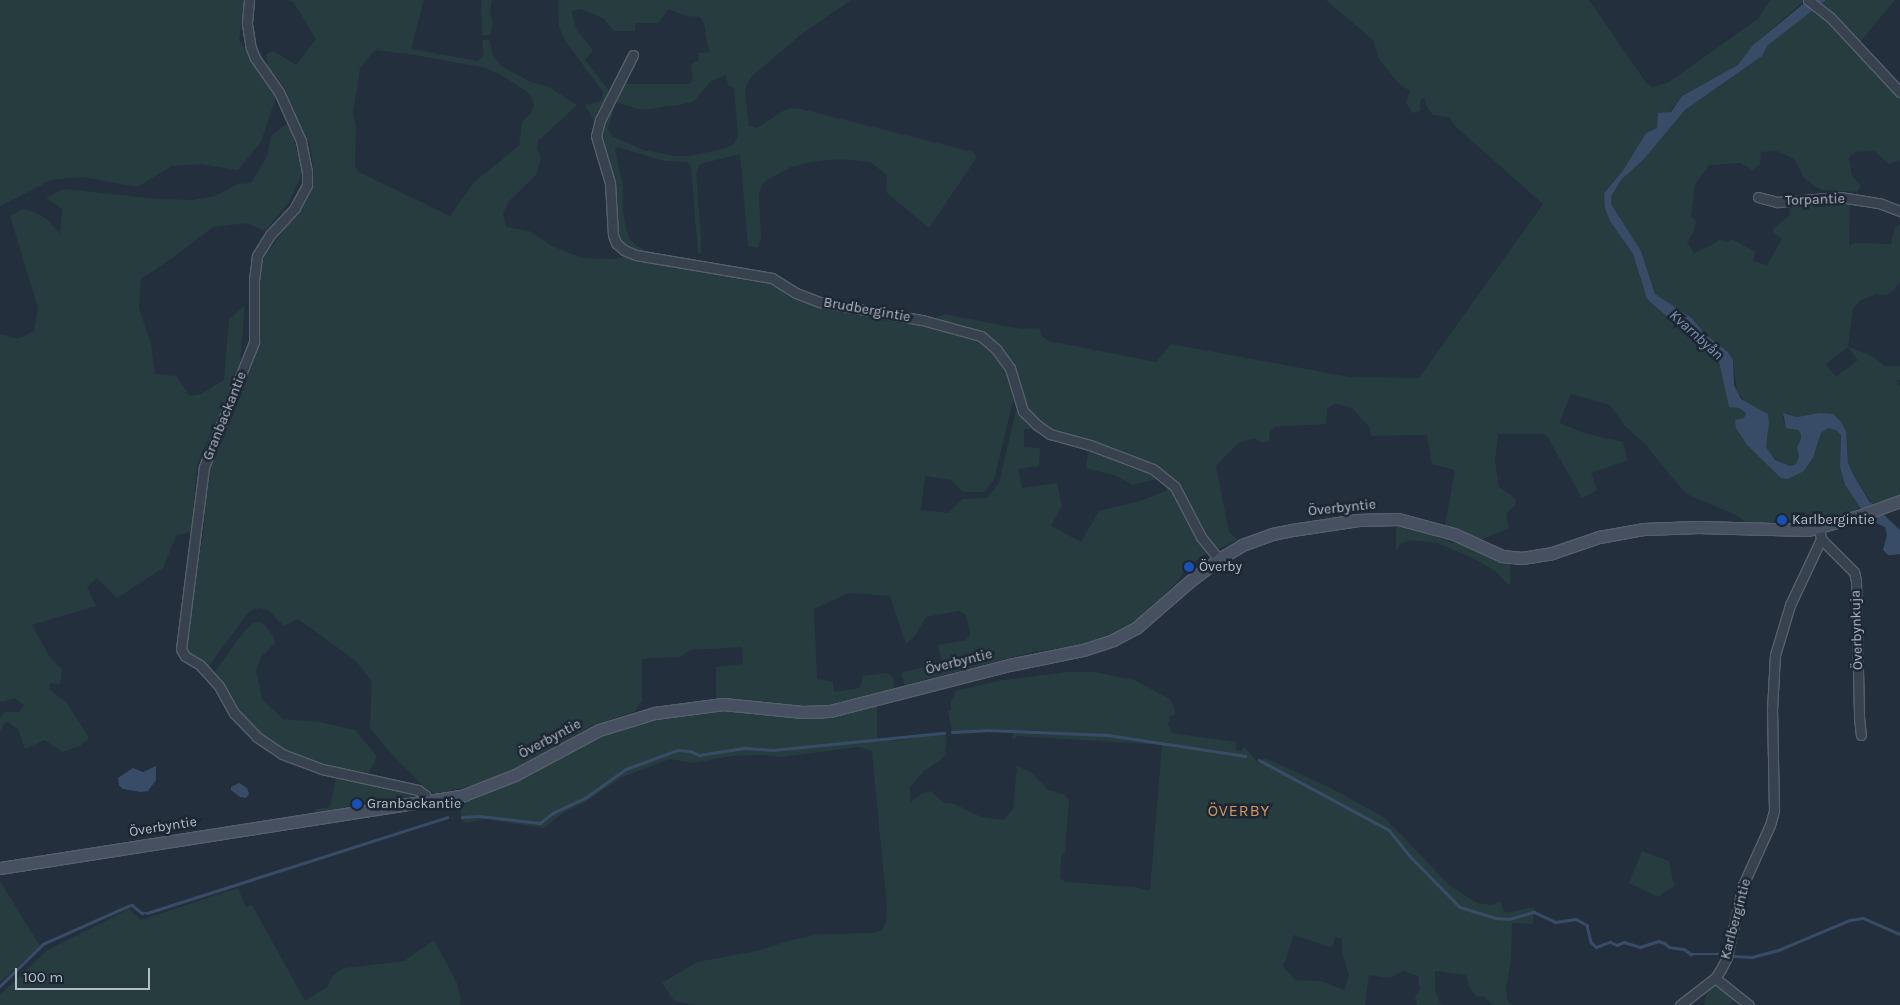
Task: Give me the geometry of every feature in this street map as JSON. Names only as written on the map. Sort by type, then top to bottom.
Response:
[{"type":"street","name":"Granbackantie","points":[[249,0],[247,24],[251,48],[255,58],[279,92],[301,142],[307,172],[307,185],[302,198],[295,208],[270,235],[257,256],[254,280],[254,342],[204,467],[182,649],[185,656],[200,665],[219,686],[234,713],[257,737],[282,754],[322,769],[418,790],[425,795],[427,802]]},
{"type":"street","points":[[1808,0],[1821,8],[1900,92]]},
{"type":"street","name":"Brudbergintie","points":[[633,55],[600,120],[596,136],[610,184],[612,235],[616,243],[624,250],[636,255],[772,278],[796,293],[820,302],[922,320],[961,329],[981,336],[996,349],[1010,368],[1023,412],[1050,434],[1090,444],[1153,468],[1175,487],[1201,537],[1219,559]]},
{"type":"street","name":"Torpantie","points":[[1758,197],[1777,202],[1840,197],[1879,203],[1900,211]]},
{"type":"street","name":"Överbyntie","points":[[0,868],[427,802],[476,792],[515,775],[599,730],[655,713],[694,706],[723,704],[803,712],[830,711],[1010,665],[1083,650],[1113,640],[1136,628],[1219,559],[1242,545],[1272,534],[1326,524],[1375,519],[1413,522],[1454,534],[1502,556],[1522,558],[1552,553],[1599,537],[1644,529],[1698,527],[1808,530],[1820,534],[1859,516],[1900,501]]},
{"type":"street","name":"Överbynkuja","points":[[1820,534],[1854,572],[1856,581],[1861,734]]},
{"type":"street","name":"Karlbergintie","points":[[1680,1005],[1715,978],[1727,957],[1742,885],[1770,825],[1774,810],[1772,710],[1775,655],[1790,605],[1820,534]]},
{"type":"street","points":[[1715,978],[1749,1005]]},
{"type":"green space","points":[[0,0],[245,0],[239,39],[276,97],[261,142],[238,170],[202,164],[172,166],[137,187],[83,177],[51,180],[0,206]]},
{"type":"green space","points":[[288,0],[424,0],[411,49],[478,61],[484,55],[482,40],[490,40],[492,53],[501,66],[531,82],[549,87],[577,105],[538,141],[537,148],[541,158],[536,175],[509,201],[503,213],[506,227],[529,231],[552,246],[582,258],[614,259],[626,256],[765,281],[799,299],[832,310],[920,324],[945,314],[1021,329],[1039,328],[1042,336],[1049,341],[1156,362],[1171,344],[1349,377],[1419,378],[1543,204],[1454,125],[1449,117],[1433,115],[1428,109],[1424,98],[1420,101],[1420,111],[1412,113],[1406,102],[1410,91],[1398,83],[1379,59],[1373,40],[1326,0],[1589,0],[1647,84],[1653,87],[1669,82],[1758,19],[1770,0],[1805,0],[1752,46],[1738,65],[1682,96],[1657,128],[1646,133],[1622,172],[1604,193],[1610,221],[1633,254],[1647,299],[1673,322],[1691,332],[1719,361],[1739,408],[1746,413],[1744,418],[1735,421],[1741,435],[1781,478],[1804,471],[1813,459],[1821,433],[1828,428],[1836,430],[1841,434],[1840,467],[1845,485],[1861,508],[1821,521],[1779,519],[1769,524],[1748,524],[1736,515],[1686,494],[1644,443],[1625,426],[1610,405],[1571,394],[1559,423],[1584,433],[1623,442],[1628,460],[1591,473],[1597,490],[1582,498],[1546,434],[1498,434],[1495,461],[1499,487],[1515,498],[1516,505],[1506,514],[1509,528],[1478,541],[1445,525],[1455,470],[1432,464],[1427,435],[1371,436],[1370,428],[1353,409],[1335,403],[1327,409],[1326,424],[1275,427],[1269,433],[1270,441],[1262,443],[1255,438],[1238,443],[1216,466],[1229,532],[1238,540],[1204,555],[1185,569],[1179,580],[1140,617],[1116,632],[1076,646],[1033,652],[905,685],[901,673],[942,662],[938,645],[966,640],[970,634],[966,615],[959,611],[926,617],[915,636],[906,644],[890,596],[849,593],[814,609],[817,679],[833,682],[834,692],[860,688],[863,676],[888,673],[893,677],[894,684],[893,688],[887,691],[835,705],[818,707],[716,699],[716,667],[743,664],[742,647],[691,650],[679,657],[642,659],[642,701],[634,712],[593,725],[521,765],[483,783],[434,794],[423,786],[389,751],[370,728],[372,682],[356,661],[298,619],[284,626],[269,611],[261,608],[254,609],[248,613],[208,667],[188,652],[185,644],[204,527],[206,472],[228,428],[253,363],[259,320],[258,271],[265,256],[306,199],[314,175],[310,144],[295,117],[285,88],[268,66],[266,54],[274,51],[296,65],[316,39],[294,3]],"holes":[[[375,50],[486,68],[526,91],[532,98],[534,104],[532,112],[522,122],[519,146],[474,182],[450,216],[359,172],[355,166],[356,127],[353,113],[360,68]],[[1021,390],[1026,409],[1040,423],[1052,431],[1090,441],[1086,468],[1117,476],[1132,485],[1170,476],[1166,491],[1140,501],[1099,511],[1081,542],[1051,526],[1062,506],[1057,483],[1022,488],[1018,469],[1039,466],[1040,448],[1024,447],[1024,429],[1037,429],[1019,413],[1017,407],[999,483],[987,498],[962,499],[948,513],[921,510],[925,476],[951,480],[963,492],[984,492],[994,480],[1015,393]]]},
{"type":"green space","points":[[481,0],[492,0],[490,11],[493,23],[490,35],[482,35]]},
{"type":"green space","points":[[558,0],[851,0],[803,33],[752,76],[745,92],[749,126],[757,128],[783,111],[791,108],[801,109],[973,152],[977,157],[929,228],[886,192],[887,175],[870,162],[840,159],[811,162],[791,167],[767,180],[761,186],[759,195],[761,237],[758,248],[748,246],[740,154],[700,164],[696,174],[701,235],[701,253],[698,254],[691,167],[687,162],[664,161],[618,147],[615,149],[623,187],[623,212],[626,229],[630,239],[637,246],[644,249],[644,252],[631,250],[623,245],[617,232],[599,132],[624,84],[690,84],[693,79],[691,65],[694,62],[698,62],[699,53],[709,52],[704,24],[700,17],[685,16],[669,9],[658,23],[635,23],[635,31],[614,31],[603,18],[581,9],[571,11],[577,31],[593,50],[585,60],[609,91],[610,95],[595,123],[585,105],[598,102],[602,99],[603,92],[566,42],[559,27]],"holes":[[[726,75],[728,85],[734,88],[738,136],[734,144],[726,148],[690,156],[676,156],[643,150],[612,136],[608,129],[616,102],[641,110],[679,105],[694,101],[711,81]]]},
{"type":"green space","points":[[1826,0],[1895,0],[1860,42],[1821,3]]},
{"type":"green space","points":[[1814,8],[1825,17],[1900,99],[1900,160],[1889,164],[1874,151],[1855,152],[1849,158],[1852,176],[1861,186],[1857,192],[1823,190],[1816,187],[1804,178],[1794,159],[1777,151],[1761,152],[1760,164],[1752,170],[1740,163],[1709,165],[1695,185],[1691,216],[1696,221],[1694,232],[1687,242],[1694,253],[1714,244],[1719,239],[1727,242],[1732,239],[1755,252],[1753,261],[1767,265],[1782,239],[1773,232],[1774,228],[1790,215],[1788,204],[1828,200],[1850,201],[1849,246],[1855,243],[1891,244],[1895,227],[1900,224],[1900,282],[1893,291],[1886,295],[1876,294],[1859,301],[1853,309],[1848,347],[1872,356],[1885,366],[1900,366],[1900,380],[1896,380],[1900,386],[1900,495],[1873,505],[1848,463],[1846,431],[1819,413],[1797,417],[1788,413],[1782,416],[1786,428],[1798,429],[1801,434],[1797,447],[1799,456],[1796,464],[1785,466],[1770,455],[1766,447],[1769,424],[1762,411],[1748,405],[1737,392],[1733,360],[1728,352],[1705,334],[1692,318],[1655,294],[1641,251],[1611,204],[1611,197],[1621,180],[1643,160],[1685,110],[1762,56],[1768,45]],"holes":[[[1848,347],[1858,360],[1836,377],[1826,364]]]},
{"type":"green space","points":[[289,122],[303,172],[289,202],[265,231],[247,223],[213,227],[141,279],[139,308],[151,344],[155,374],[176,376],[190,396],[201,394],[224,380],[229,319],[245,305],[240,365],[197,465],[191,531],[176,536],[163,568],[117,598],[97,578],[87,587],[96,606],[32,625],[51,659],[62,669],[60,685],[50,683],[49,689],[67,703],[89,738],[80,746],[63,752],[44,740],[25,749],[18,729],[6,721],[0,731],[0,718],[5,712],[19,712],[24,705],[14,698],[3,702],[0,701],[0,334],[18,339],[34,331],[38,308],[10,216],[23,209],[34,212],[47,219],[60,234],[62,209],[46,198],[64,189],[157,199],[193,200],[215,196],[237,184],[251,183],[267,156],[271,136]]},
{"type":"green space","points":[[1396,524],[1405,525],[1453,543],[1459,542],[1493,559],[1511,562],[1510,586],[1495,571],[1471,557],[1437,543],[1410,540],[1400,544],[1396,552]]},
{"type":"green space","points":[[259,622],[265,625],[273,636],[275,643],[261,657],[256,670],[262,699],[283,719],[320,722],[355,730],[377,756],[368,774],[324,764],[286,751],[261,734],[236,709],[225,684],[214,673],[245,630],[253,623]]},
{"type":"green space","points":[[1067,672],[1094,672],[1134,680],[1170,699],[1175,710],[1174,715],[1170,716],[1168,724],[1172,733],[1236,742],[1236,750],[1241,751],[1244,746],[1259,764],[1259,761],[1265,758],[1329,787],[1385,818],[1449,885],[1477,903],[1491,905],[1501,901],[1504,912],[1534,908],[1533,924],[1512,923],[1511,961],[1506,988],[1507,999],[1512,1005],[1492,1005],[1484,996],[1477,997],[1469,987],[1466,975],[1435,971],[1435,990],[1440,1003],[1445,1005],[1417,1005],[1415,997],[1420,989],[1418,976],[1403,971],[1390,978],[1369,975],[1365,1005],[697,1005],[674,1001],[662,983],[697,962],[757,951],[792,940],[820,934],[874,933],[882,930],[886,922],[887,909],[872,751],[859,747],[781,757],[763,755],[732,756],[693,763],[670,759],[622,777],[582,804],[564,812],[544,828],[486,819],[466,823],[461,819],[461,810],[466,803],[529,776],[579,748],[609,734],[633,726],[690,713],[719,709],[809,719],[843,715],[877,704],[877,738],[896,741],[944,733],[947,739],[945,754],[941,760],[924,771],[910,787],[911,802],[922,793],[931,791],[944,803],[955,804],[981,817],[1004,820],[1013,809],[1017,766],[1032,773],[1048,790],[1063,794],[1069,800],[1065,852],[1061,858],[1060,878],[1065,882],[1135,887],[1150,891],[1162,745],[1017,736],[1013,740],[1013,732],[1010,731],[952,732],[948,711],[951,710],[951,701],[956,691],[1003,680]],"holes":[[[1294,935],[1330,947],[1333,945],[1335,937],[1342,939],[1342,953],[1349,975],[1344,990],[1321,981],[1295,980],[1283,966]]]},
{"type":"green space","points":[[336,779],[412,792],[416,797],[413,800],[390,803],[374,801],[317,813],[315,809],[330,807]]},
{"type":"green space","points":[[1642,851],[1669,861],[1674,886],[1658,897],[1629,883]]},
{"type":"green space","points":[[0,881],[40,946],[0,982]]},
{"type":"green space","points":[[238,888],[246,907],[252,905],[305,1001],[328,986],[333,975],[345,968],[404,961],[434,940],[457,983],[461,999],[460,1005],[0,1005],[0,995],[46,951],[129,909],[141,920]]},
{"type":"green space","points":[[1715,986],[1734,998],[1730,1005],[1704,1005],[1706,995]]},
{"type":"water","name":"Kvarnbyån","points":[[1808,0],[1826,0],[1768,45],[1762,56],[1685,110],[1643,160],[1621,180],[1611,197],[1611,204],[1641,251],[1655,294],[1692,318],[1705,334],[1728,352],[1733,360],[1734,385],[1741,399],[1768,414],[1769,424],[1766,447],[1775,460],[1790,466],[1796,464],[1799,456],[1797,447],[1801,434],[1798,430],[1786,428],[1783,413],[1797,417],[1819,413],[1833,414],[1841,422],[1846,431],[1848,463],[1869,501],[1900,530],[1900,554],[1888,555],[1883,550],[1887,535],[1885,527],[1868,519],[1845,485],[1840,467],[1841,435],[1836,430],[1828,428],[1821,433],[1813,458],[1804,471],[1788,479],[1781,478],[1747,445],[1736,428],[1735,420],[1744,418],[1746,413],[1739,408],[1729,407],[1719,361],[1691,332],[1673,322],[1647,299],[1633,254],[1610,221],[1605,208],[1604,193],[1622,172],[1646,133],[1657,128],[1658,113],[1671,112],[1682,96],[1738,65],[1752,46]]},
{"type":"water","points":[[156,766],[156,780],[148,791],[141,792],[123,789],[119,785],[118,778],[133,768],[143,772]]},
{"type":"water","points":[[239,783],[247,788],[249,794],[246,798],[240,797],[231,790],[231,787]]},
{"type":"waterway","points":[[952,732],[986,730],[1108,735],[1245,756]]},
{"type":"waterway","points":[[462,817],[479,816],[540,823],[553,813],[585,798],[626,769],[678,750],[690,751],[699,755],[745,748],[773,750],[944,733]]},
{"type":"waterway","points":[[1259,760],[1389,830],[1410,856],[1460,907],[1496,918],[1509,919],[1534,912],[1555,922],[1576,919],[1587,925],[1591,942],[1596,947],[1610,942],[1617,945],[1624,942],[1640,947],[1658,941],[1665,943],[1669,947],[1684,949],[1691,954],[1720,954]]},
{"type":"waterway","points":[[0,986],[43,944],[128,906],[132,905],[142,913],[147,913],[447,817]]},
{"type":"waterway","points":[[1734,956],[1752,957],[1781,949],[1850,920],[1863,918],[1900,934]]},
{"type":"place","name":"Karlbergintie","points":[[1782,520]]},
{"type":"place","name":"Överby","points":[[1189,567]]},
{"type":"place","name":"Granbackantie","points":[[357,804]]},
{"type":"district","name":"ÖVERBY","points":[[1239,811]]}]
